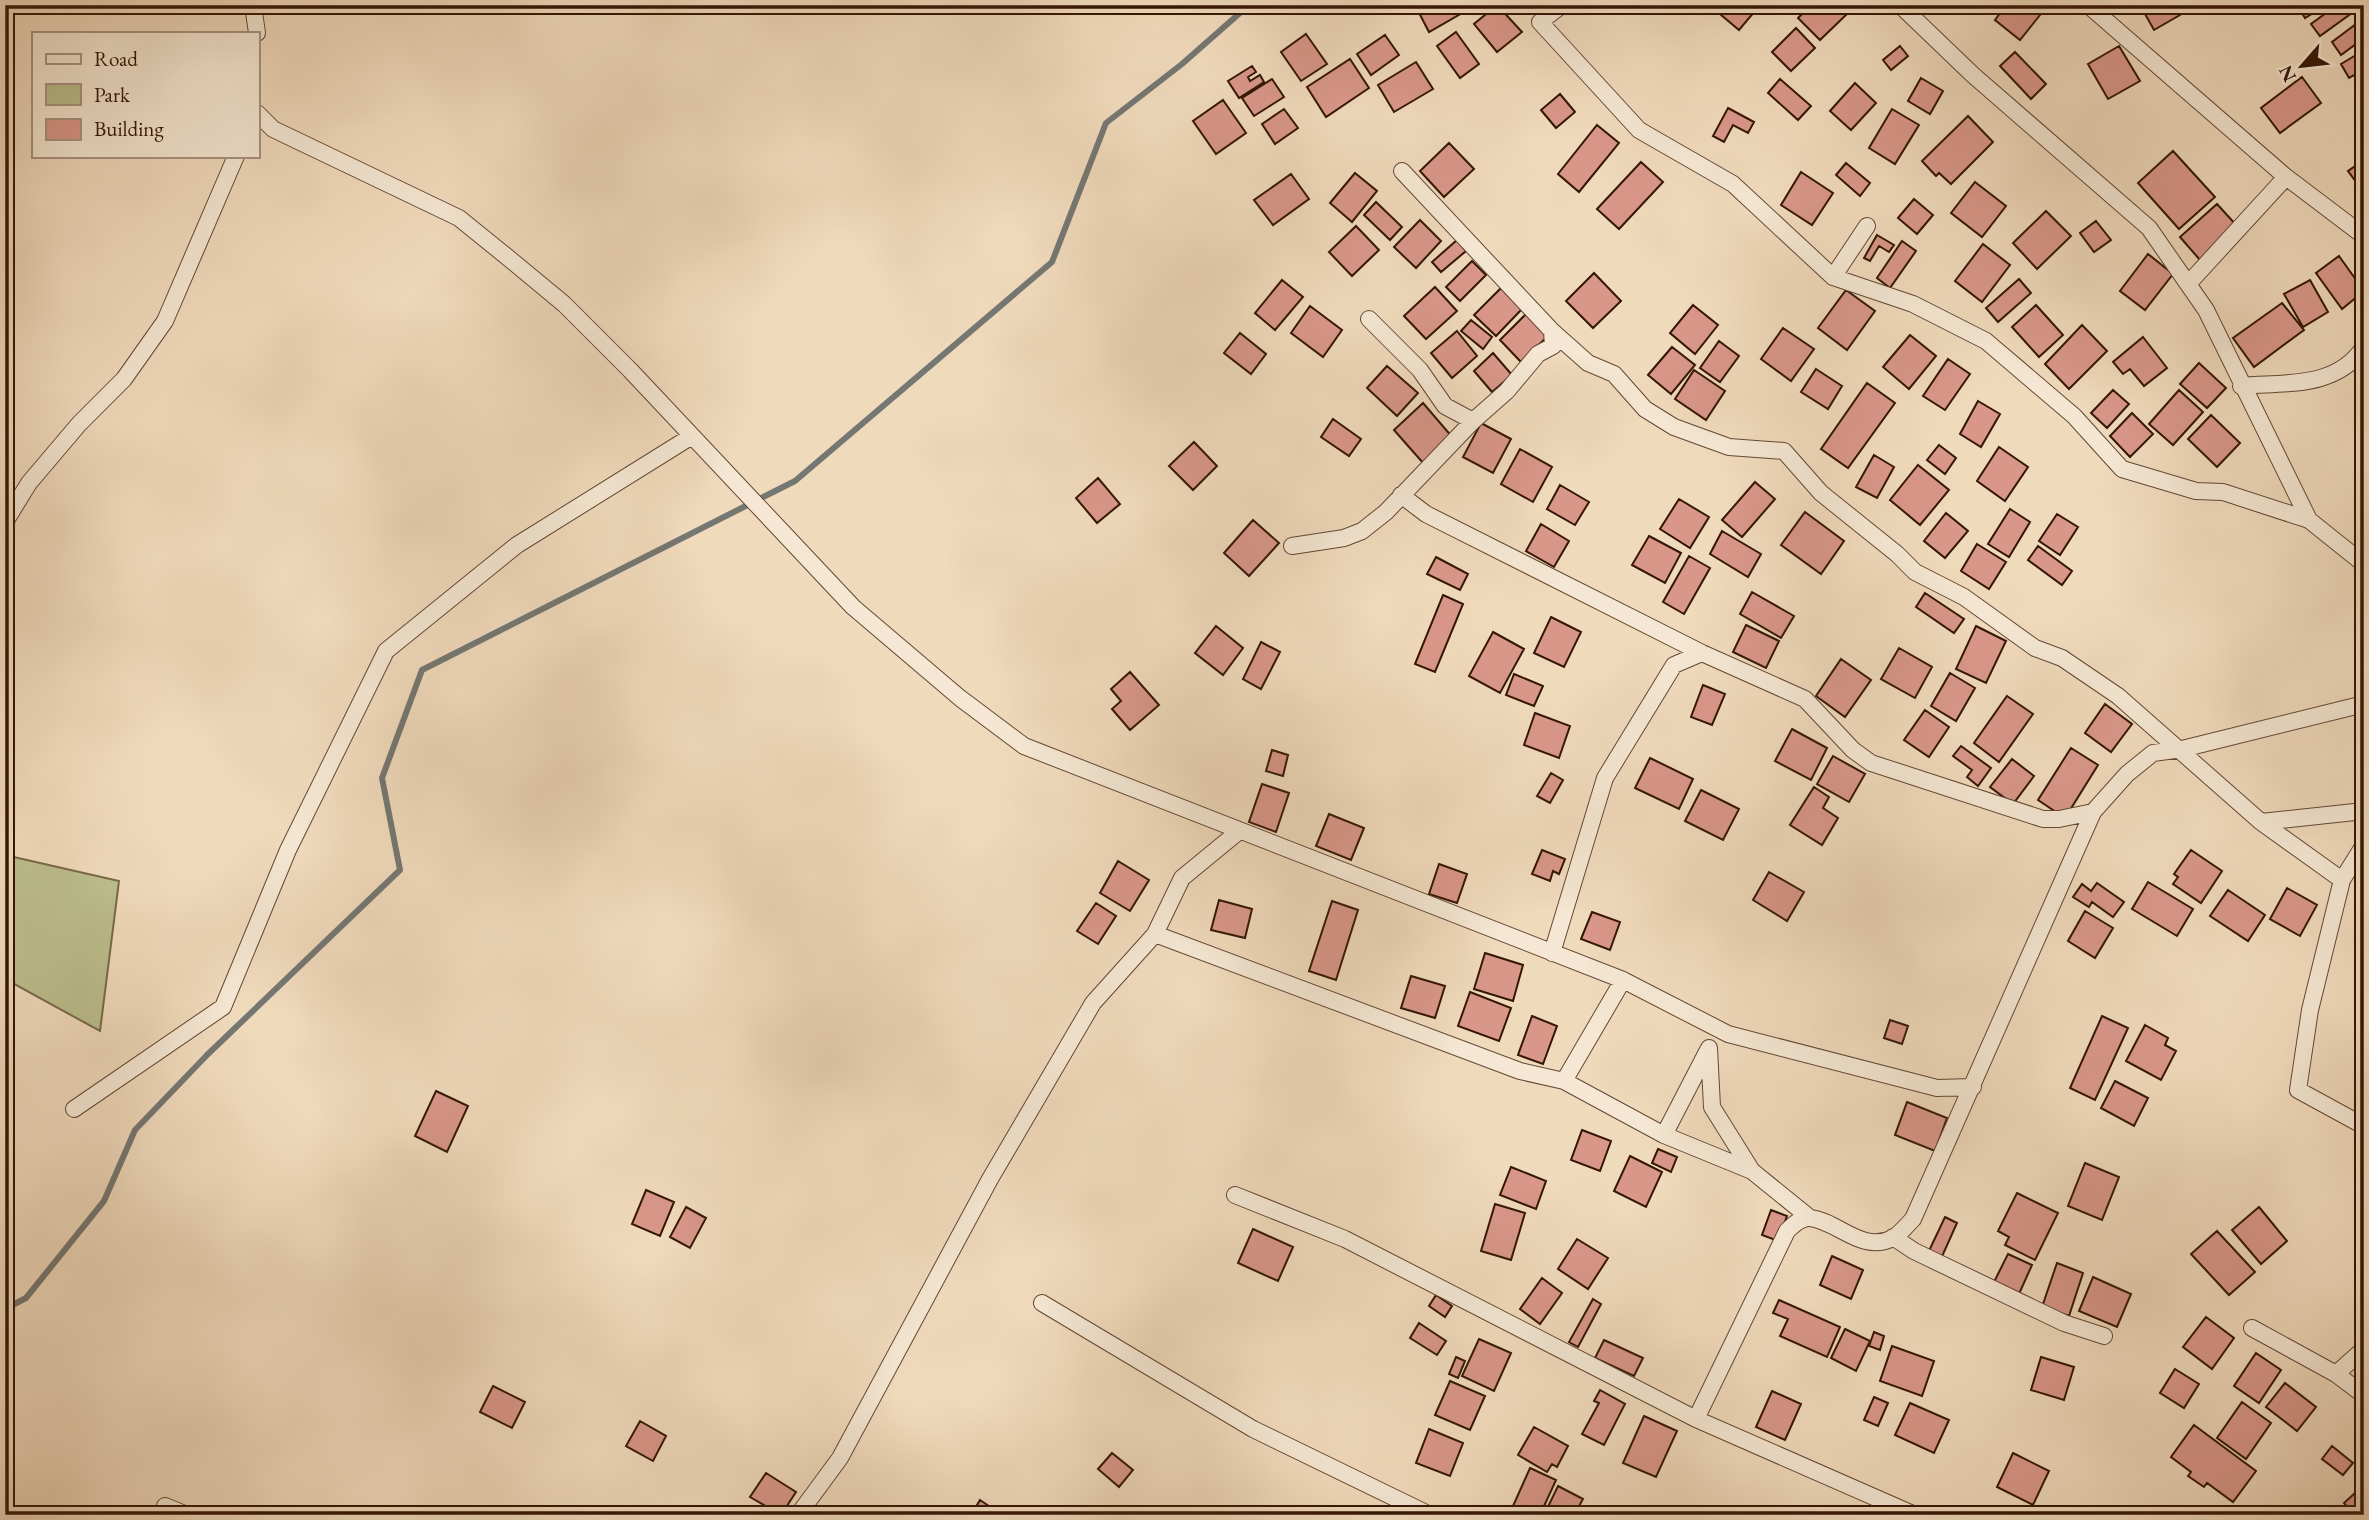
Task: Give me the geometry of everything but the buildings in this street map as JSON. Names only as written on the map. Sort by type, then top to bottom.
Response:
[{"type":"street","points":[[253,5],[256,32]]},
{"type":"street","points":[[1562,5],[1540,22],[1639,130],[1733,184],[1833,277],[1913,304],[1986,341],[2074,416],[2122,469],[2196,491],[2223,492],[2309,520],[2364,564]]},
{"type":"street","points":[[1900,5],[1973,75],[2149,228],[2206,310],[2309,520]]},
{"type":"street","points":[[2088,5],[2287,177],[2364,236]]},
{"type":"street","points":[[259,115],[272,129],[459,218],[564,304],[853,607],[960,698],[1024,746],[1238,832],[1623,980],[1728,1034],[1937,1088],[1973,1087]]},
{"type":"street","points":[[5,522],[29,483],[79,424],[124,379],[165,321],[207,217],[235,158]]},
{"type":"street","points":[[1402,171],[1552,331],[1588,363],[1614,374],[1644,409],[1674,427],[1730,447],[1784,451],[1821,493],[1897,554],[1915,572],[1964,597],[2035,648],[2062,658],[2118,696],[2159,733],[2182,749],[2261,821],[2342,880]]},
{"type":"street","points":[[2188,284],[2287,177]]},
{"type":"street","points":[[1833,277],[1867,226]]},
{"type":"street","points":[[1369,319],[1420,370],[1445,406],[1473,421]]},
{"type":"street","points":[[1292,546],[1344,538],[1362,531],[1507,391],[1538,354],[1553,346],[1552,331]]},
{"type":"street","points":[[2241,386],[2320,380],[2355,361],[2364,347]]},
{"type":"street","points":[[75,1109],[223,1007],[288,850],[386,651],[517,545],[692,436]]},
{"type":"street","points":[[1401,495],[1426,514],[1702,653],[1805,699],[1853,750],[1871,763],[2043,819],[2059,820],[2093,812]]},
{"type":"street","points":[[1552,953],[1605,778],[1674,665],[1702,653]]},
{"type":"street","points":[[1155,934],[1520,1071],[1564,1081],[1664,1135],[1752,1171],[1810,1218],[1858,1239],[1877,1242],[1893,1237],[1913,1219],[2093,812],[2119,782],[2153,753],[2182,749],[2364,704]]},
{"type":"street","points":[[2153,753],[2159,733]]},
{"type":"street","points":[[2261,821],[2364,811]]},
{"type":"street","points":[[798,1515],[840,1458],[990,1179],[1093,1003],[1155,934],[1182,878],[1238,832]]},
{"type":"street","points":[[2364,845],[2342,880],[2310,1010],[2298,1090],[2364,1126]]},
{"type":"street","points":[[1564,1081],[1623,980]]},
{"type":"street","points":[[1664,1135],[1709,1048],[1728,1034]]},
{"type":"street","points":[[1709,1048],[1712,1107],[1752,1171]]},
{"type":"street","points":[[1937,1088],[1959,1115]]},
{"type":"street","points":[[1235,1195],[1345,1239],[1696,1419],[1915,1515]]},
{"type":"street","points":[[1696,1419],[1787,1231],[1798,1220],[1810,1218]]},
{"type":"street","points":[[1893,1237],[1914,1251],[2064,1323],[2104,1335]]},
{"type":"street","points":[[1042,1303],[1253,1429],[1430,1515]]},
{"type":"street","points":[[2252,1328],[2336,1374],[2364,1395]]},
{"type":"street","points":[[2336,1374],[2364,1349]]},
{"type":"street","points":[[165,1506],[187,1515]]},
{"type":"green space","points":[[5,855],[119,881],[100,1031],[5,979]]},
{"type":"waterway","points":[[5,1309],[26,1298],[104,1201],[135,1130],[207,1055],[400,870],[382,778],[422,670],[795,481],[1052,262],[1106,123],[1182,64],[1249,5]]}]
